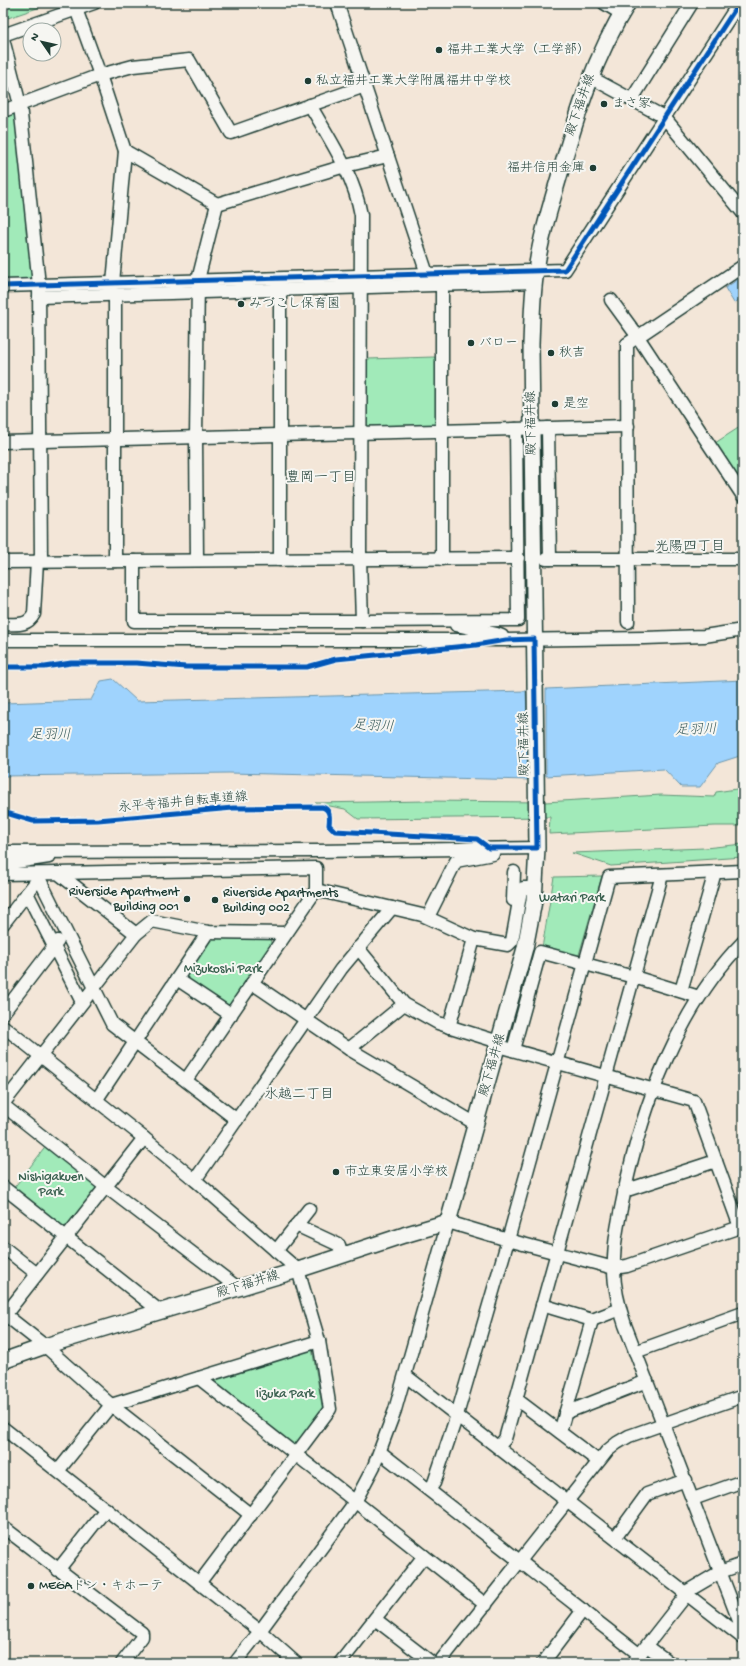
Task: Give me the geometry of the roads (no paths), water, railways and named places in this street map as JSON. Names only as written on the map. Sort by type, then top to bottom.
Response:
[{"type":"main road","name":"殿下福井線","points":[[3,1361],[45,1346],[298,1270],[448,1222],[526,941],[532,914],[535,888],[537,848],[531,344],[535,277],[549,211],[580,105],[590,77],[610,34],[625,8]]},
{"type":"street","points":[[3,35],[94,3]]},
{"type":"street","points":[[337,3],[427,274]]},
{"type":"street","points":[[604,3],[625,8]]},
{"type":"street","points":[[632,100],[692,3]]},
{"type":"street","points":[[3,286],[39,291],[360,281],[442,285],[535,277],[565,270],[739,3]]},
{"type":"street","points":[[76,9],[100,75],[124,151],[114,288],[115,561]]},
{"type":"street","points":[[3,39],[20,105],[39,291],[41,441],[39,561],[34,614],[31,620],[25,624],[3,624]]},
{"type":"street","points":[[3,111],[100,75],[133,66],[188,60],[231,133],[365,86]]},
{"type":"street","points":[[590,77],[664,116],[743,213]]},
{"type":"street","points":[[310,105],[345,166],[359,207],[360,215],[360,559],[362,622]]},
{"type":"street","points":[[124,151],[217,204],[345,166],[388,156]]},
{"type":"street","points":[[197,560],[196,437],[198,286],[217,204]]},
{"type":"street","points":[[628,622],[629,559],[627,344],[743,266]]},
{"type":"street","points":[[198,286],[280,290],[427,274],[535,277]]},
{"type":"street","points":[[442,285],[442,559]]},
{"type":"street","points":[[280,290],[280,560]]},
{"type":"street","points":[[611,300],[638,337],[743,496]]},
{"type":"street","points":[[3,442],[628,426]]},
{"type":"street","points":[[548,428],[548,559],[743,559]]},
{"type":"street","points":[[134,561],[134,621],[362,622],[518,620],[516,429]]},
{"type":"street","points":[[3,562],[518,558]]},
{"type":"street","points":[[444,621],[497,634],[506,640]]},
{"type":"street","points":[[3,640],[506,640],[704,636],[743,630]]},
{"type":"street","points":[[428,917],[456,861],[498,854],[512,848]]},
{"type":"street","points":[[3,852],[316,851],[537,848]]},
{"type":"street","points":[[3,864],[46,858],[68,851]]},
{"type":"street","points":[[3,874],[38,876],[58,873],[316,868],[316,890],[186,1080]]},
{"type":"street","points":[[429,1490],[434,1483],[457,1415],[508,1240],[609,877],[743,871]]},
{"type":"street","points":[[504,945],[514,898],[514,872]]},
{"type":"street","points":[[681,991],[715,872]]},
{"type":"street","points":[[58,873],[136,934]]},
{"type":"street","points":[[498,1447],[505,1439],[662,875]]},
{"type":"street","points":[[3,924],[38,876]]},
{"type":"street","points":[[38,876],[112,1024],[237,1120]]},
{"type":"street","points":[[316,890],[428,917],[474,939],[504,945],[510,944],[512,941],[522,889],[535,888]]},
{"type":"street","points":[[27,893],[82,1002]]},
{"type":"street","points":[[195,1180],[341,969],[392,908]]},
{"type":"street","points":[[238,1288],[106,1187],[3,1104],[136,934],[152,921],[208,932],[286,933]]},
{"type":"street","points":[[3,1013],[66,932]]},
{"type":"street","points":[[97,1099],[208,932]]},
{"type":"street","points":[[449,1027],[474,939]]},
{"type":"street","points":[[743,942],[728,957],[699,997],[684,1022],[655,1089],[630,1166],[624,1191],[618,1225],[614,1268],[620,1309],[635,1352],[686,1480],[743,1631]]},
{"type":"street","points":[[235,1663],[355,1502],[380,1452],[406,1376],[448,1222],[557,1254],[614,1268],[627,1266],[741,1226],[694,1101],[513,1050],[438,1024],[404,1004],[358,948]]},
{"type":"street","points":[[513,1050],[540,952],[634,977],[699,997]]},
{"type":"street","points":[[177,979],[231,1015]]},
{"type":"street","points":[[252,983],[349,1049],[476,1124]]},
{"type":"street","points":[[349,1049],[404,1004]]},
{"type":"street","points":[[3,1026],[97,1099],[195,1180],[298,1270],[319,1341],[330,1409],[200,1582]]},
{"type":"street","points":[[144,1138],[4,1314],[45,1346],[111,1405],[251,1514]]},
{"type":"street","points":[[624,1191],[716,1162]]},
{"type":"street","points":[[3,1187],[161,1312]]},
{"type":"street","points":[[276,1251],[309,1209]]},
{"type":"street","points":[[296,1225],[339,1245],[342,1256]]},
{"type":"street","points":[[3,1247],[37,1274]]},
{"type":"street","points":[[542,1305],[592,1320],[620,1309]]},
{"type":"street","points":[[635,1352],[743,1313]]},
{"type":"street","points":[[560,1432],[592,1320]]},
{"type":"street","points":[[58,1471],[111,1405],[319,1341]]},
{"type":"street","points":[[406,1376],[743,1638]]},
{"type":"street","points":[[199,1378],[486,1605]]},
{"type":"street","points":[[565,1413],[647,1381]]},
{"type":"street","points":[[439,1663],[598,1462],[617,1443],[629,1436],[743,1396]]},
{"type":"street","points":[[516,1399],[598,1462]]},
{"type":"street","points":[[3,1428],[200,1582],[260,1631],[296,1663]]},
{"type":"street","points":[[380,1452],[640,1654],[670,1663]]},
{"type":"street","points":[[615,1538],[647,1494],[686,1480]]},
{"type":"street","points":[[693,1499],[743,1481]]},
{"type":"street","points":[[58,1570],[106,1509]]},
{"type":"street","points":[[3,1527],[142,1633],[142,1637],[122,1663]]},
{"type":"street","points":[[340,1663],[424,1556]]},
{"type":"street","points":[[640,1654],[686,1593],[720,1572],[743,1564]]},
{"type":"street","points":[[543,1663],[583,1610]]},
{"type":"street","points":[[375,1619],[432,1663]]},
{"type":"water","points":[[743,276],[743,298],[734,303],[725,288]]},
{"type":"water","name":"足羽川","points":[[113,679],[137,701],[526,691],[530,780],[229,773],[3,776],[3,703],[91,700],[101,681]]},
{"type":"water","name":"足羽川","points":[[743,680],[743,755],[718,763],[700,787],[681,787],[664,769],[546,776],[546,689]]},
{"type":"place","name":"福井工業大学（工学部）","points":[[439,50]]},
{"type":"place","name":"私立福井工業大学附属福井中学校","points":[[308,81]]},
{"type":"place","name":"まさ家","points":[[604,104]]},
{"type":"place","name":"福井信用金庫","points":[[593,168]]},
{"type":"place","name":"みづこし保育園","points":[[241,304]]},
{"type":"place","name":"バロー","points":[[471,343]]},
{"type":"place","name":"秋吉","points":[[551,353]]},
{"type":"place","name":"是空","points":[[555,404]]},
{"type":"place","name":"Riverside Apartment Building 001","points":[[187,899]]},
{"type":"place","name":"Riverside Apartments Building 002","points":[[215,900]]},
{"type":"place","name":"市立東安居小学校","points":[[336,1172]]},
{"type":"place","name":"MEGAドン・キホーテ","points":[[31,1586]]},
{"type":"district","name":"豊岡一丁目","points":[[321,478]]},
{"type":"district","name":"光陽四丁目","points":[[690,547]]},
{"type":"district","name":"水越二丁目","points":[[299,1095]]},
{"type":"park label","name":"Watari Park","points":[[572,898]]},
{"type":"park label","name":"Mizukoshi Park","points":[[223,969]]},
{"type":"park label","name":"Nishigakuen Park","points":[[51,1184]]},
{"type":"park label","name":"Iizuka Park","points":[[285,1394]]}]
